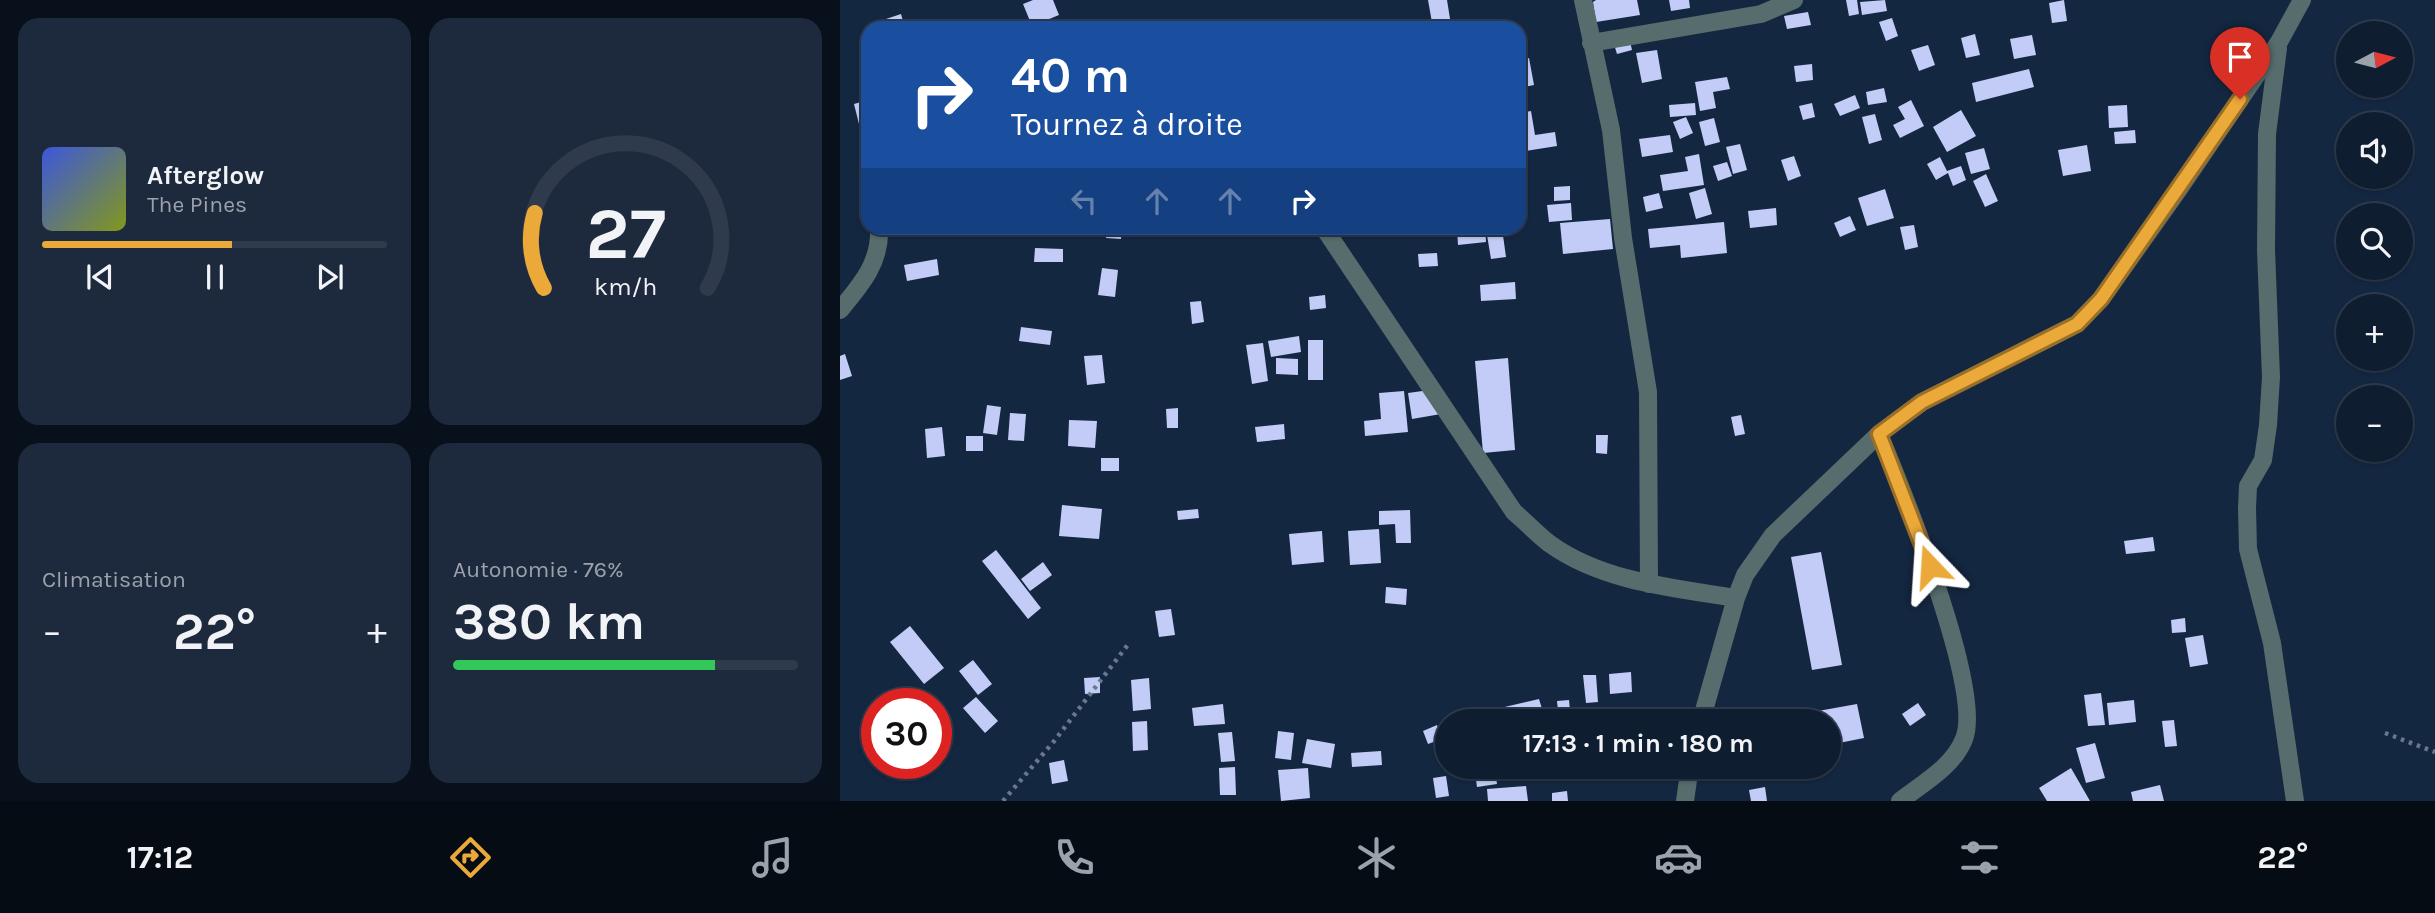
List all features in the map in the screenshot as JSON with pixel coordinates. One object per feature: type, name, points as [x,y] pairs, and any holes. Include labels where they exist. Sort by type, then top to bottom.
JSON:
[{"type":"street","points":[[1583,0],[1611,130],[1623,239],[1648,392],[1649,584]]},
{"type":"street","points":[[1591,43],[1761,14],[1794,0]]},
{"type":"street","points":[[1704,709],[1735,598],[1745,575],[1773,535],[1879,434],[1922,402],[2077,324],[2101,299],[2279,42],[2302,0]]},
{"type":"street","points":[[2279,42],[2267,134],[2266,250],[2271,377],[2268,425],[2263,460],[2248,486],[2247,508],[2248,549],[2273,643],[2295,801]]},
{"type":"street","points":[[840,310],[867,277],[880,245],[879,235]]},
{"type":"street","points":[[1329,235],[1514,512],[1551,545],[1594,566],[1649,584],[1735,598]]},
{"type":"street","points":[[1879,434],[1938,590],[1968,714],[1965,738],[1952,761],[1900,801]]},
{"type":"street","points":[[1685,801],[1688,779]]},
{"type":"path","points":[[1003,801],[1055,740],[1130,642]]},
{"type":"path","points":[[2385,733],[2435,752]]},
{"type":"building","points":[[1033,0],[1053,0],[1059,15],[1044,21],[1030,21],[1023,4]]},
{"type":"building","points":[[1428,0],[1447,0],[1450,21],[1432,21]]},
{"type":"building","points":[[1637,0],[1640,15],[1596,22],[1593,2]]},
{"type":"building","points":[[1669,0],[1689,0],[1690,8],[1671,11]]},
{"type":"building","points":[[1846,0],[1857,0],[1859,14],[1849,16]]},
{"type":"building","points":[[1885,0],[1887,11],[1862,15],[1860,2]]},
{"type":"building","points":[[2064,0],[2067,21],[2052,23],[2049,3]]},
{"type":"building","points":[[1808,12],[1811,25],[1787,29],[1784,16]]},
{"type":"building","points":[[901,14],[903,21],[880,21]]},
{"type":"building","points":[[1892,18],[1898,36],[1886,41],[1879,22]]},
{"type":"building","points":[[1975,34],[1980,55],[1966,58],[1961,38]]},
{"type":"building","points":[[2032,35],[2036,55],[2014,59],[2010,39]]},
{"type":"building","points":[[1629,37],[1632,50],[1617,54],[1613,41]]},
{"type":"building","points":[[1928,45],[1935,65],[1919,71],[1911,50]]},
{"type":"building","points":[[1657,50],[1662,79],[1642,83],[1636,53]]},
{"type":"building","points":[[1529,58],[1534,85],[1526,87],[1526,59]]},
{"type":"building","points":[[1812,64],[1813,80],[1796,82],[1794,66]]},
{"type":"building","points":[[2029,69],[2034,87],[1976,102],[1972,83]]},
{"type":"building","points":[[1727,77],[1730,89],[1713,92],[1716,108],[1700,111],[1695,82]]},
{"type":"building","points":[[1884,88],[1887,102],[1868,105],[1866,92]]},
{"type":"building","points":[[1855,95],[1860,108],[1840,116],[1834,104]]},
{"type":"building","points":[[1911,100],[1924,126],[1900,138],[1893,125],[1905,119],[1898,107]]},
{"type":"building","points":[[861,102],[861,128],[860,128],[854,104]]},
{"type":"building","points":[[1695,103],[1696,115],[1670,117],[1669,105]]},
{"type":"building","points":[[1812,103],[1815,117],[1803,120],[1799,106]]},
{"type":"building","points":[[2127,105],[2128,127],[2109,128],[2108,106]]},
{"type":"building","points":[[1961,110],[1976,136],[1947,152],[1933,127]]},
{"type":"building","points":[[1531,111],[1535,135],[1555,132],[1557,146],[1526,151],[1526,112]]},
{"type":"building","points":[[1875,114],[1882,140],[1869,144],[1862,117]]},
{"type":"building","points":[[1686,117],[1693,133],[1680,139],[1673,122]]},
{"type":"building","points":[[1714,118],[1720,142],[1705,146],[1699,122]]},
{"type":"building","points":[[2135,130],[2136,143],[2115,144],[2114,132]]},
{"type":"building","points":[[1670,135],[1673,152],[1642,157],[1639,139]]},
{"type":"building","points":[[1740,144],[1747,170],[1733,174],[1726,147]]},
{"type":"building","points":[[2087,145],[2091,171],[2063,176],[2058,150]]},
{"type":"building","points":[[1984,148],[1990,169],[1971,174],[1965,153]]},
{"type":"building","points":[[1699,154],[1704,185],[1663,191],[1660,175],[1688,171],[1685,157]]},
{"type":"building","points":[[1794,156],[1801,176],[1788,181],[1781,160]]},
{"type":"building","points":[[1940,157],[1947,171],[1961,166],[1966,180],[1953,186],[1948,173],[1936,180],[1927,164]]},
{"type":"building","points":[[1727,162],[1732,176],[1718,181],[1713,166]]},
{"type":"building","points":[[1986,174],[1998,201],[1985,207],[1973,181]]},
{"type":"building","points":[[1570,186],[1570,200],[1554,201],[1554,187]]},
{"type":"building","points":[[1705,188],[1712,214],[1696,219],[1689,193]]},
{"type":"building","points":[[1885,189],[1894,218],[1867,226],[1858,198]]},
{"type":"building","points":[[1659,193],[1663,208],[1646,212],[1643,197]]},
{"type":"building","points":[[1571,203],[1572,220],[1549,222],[1547,205]]},
{"type":"building","points":[[1776,208],[1777,225],[1750,228],[1748,211]]},
{"type":"building","points":[[1850,216],[1856,230],[1840,237],[1834,223]]},
{"type":"building","points":[[1610,219],[1613,249],[1563,254],[1560,223]]},
{"type":"building","points":[[1724,222],[1727,253],[1681,258],[1680,245],[1650,248],[1648,229]]},
{"type":"building","points":[[1914,225],[1918,247],[1905,250],[1900,227]]},
{"type":"building","points":[[1106,235],[1121,235],[1121,239],[1106,238]]},
{"type":"building","points":[[1457,235],[1486,235],[1486,242],[1458,245]]},
{"type":"building","points":[[1487,235],[1503,235],[1506,257],[1491,259]]},
{"type":"building","points":[[1035,248],[1063,249],[1063,262],[1034,262]]},
{"type":"building","points":[[1437,253],[1438,266],[1419,267],[1418,254]]},
{"type":"building","points":[[937,259],[939,275],[907,281],[904,265]]},
{"type":"building","points":[[1102,268],[1118,270],[1115,297],[1098,295]]},
{"type":"building","points":[[1515,282],[1516,299],[1481,301],[1480,285]]},
{"type":"building","points":[[1325,295],[1326,308],[1310,310],[1309,297]]},
{"type":"building","points":[[1201,301],[1204,322],[1192,324],[1190,302]]},
{"type":"building","points":[[1021,327],[1052,331],[1050,345],[1019,341]]},
{"type":"building","points":[[1299,336],[1301,352],[1271,357],[1268,341]]},
{"type":"building","points":[[1308,340],[1323,340],[1323,380],[1308,380]]},
{"type":"building","points":[[1263,343],[1268,381],[1252,384],[1246,345]]},
{"type":"building","points":[[845,354],[852,376],[840,380],[840,356]]},
{"type":"building","points":[[1102,355],[1105,383],[1087,385],[1084,356]]},
{"type":"building","points":[[1276,358],[1298,359],[1298,375],[1276,374]]},
{"type":"building","points":[[1508,358],[1515,450],[1483,453],[1475,361]]},
{"type":"building","points":[[1437,389],[1441,414],[1412,419],[1408,393]]},
{"type":"building","points":[[1404,391],[1408,432],[1365,436],[1364,421],[1381,419],[1379,393]]},
{"type":"building","points":[[987,405],[1001,407],[997,435],[983,433]]},
{"type":"building","points":[[1178,408],[1178,428],[1167,428],[1166,409]]},
{"type":"building","points":[[1010,413],[1026,414],[1024,441],[1008,440]]},
{"type":"building","points":[[1741,415],[1745,434],[1735,436],[1731,417]]},
{"type":"building","points":[[1069,420],[1097,421],[1095,448],[1068,446]]},
{"type":"building","points":[[1284,424],[1285,439],[1257,442],[1255,427]]},
{"type":"building","points":[[942,427],[945,456],[927,458],[925,429]]},
{"type":"building","points":[[1596,435],[1608,435],[1607,454],[1596,453]]},
{"type":"building","points":[[966,436],[983,436],[983,451],[966,451]]},
{"type":"building","points":[[1101,458],[1119,458],[1119,471],[1101,471]]},
{"type":"building","points":[[1062,505],[1102,509],[1099,539],[1059,536]]},
{"type":"building","points":[[1198,509],[1199,518],[1178,520],[1177,511]]},
{"type":"building","points":[[1410,510],[1411,543],[1396,543],[1395,524],[1379,525],[1379,511]]},
{"type":"building","points":[[1379,529],[1381,563],[1350,565],[1348,531]]},
{"type":"building","points":[[1322,531],[1324,562],[1292,565],[1289,534]]},
{"type":"building","points":[[2153,537],[2155,551],[2126,554],[2124,541]]},
{"type":"building","points":[[996,550],[1041,608],[1028,619],[982,561]]},
{"type":"building","points":[[1821,552],[1842,665],[1812,670],[1791,557]]},
{"type":"building","points":[[1043,562],[1052,575],[1030,591],[1021,579]]},
{"type":"building","points":[[1386,587],[1407,589],[1406,605],[1385,603]]},
{"type":"building","points":[[1171,609],[1175,635],[1159,637],[1155,611]]},
{"type":"building","points":[[2185,618],[2186,632],[2172,633],[2171,620]]},
{"type":"building","points":[[910,626],[944,668],[924,684],[890,642]]},
{"type":"building","points":[[2203,635],[2208,664],[2190,667],[2185,638]]},
{"type":"building","points":[[973,660],[992,684],[978,695],[959,671]]},
{"type":"building","points":[[1631,672],[1632,692],[1610,694],[1609,674]]},
{"type":"building","points":[[1583,675],[1596,675],[1598,702],[1586,703]]},
{"type":"building","points":[[1100,677],[1100,693],[1085,694],[1084,678]]},
{"type":"building","points":[[1149,678],[1151,709],[1133,711],[1131,680]]},
{"type":"building","points":[[2101,693],[2105,725],[2088,726],[2084,695]]},
{"type":"building","points":[[976,697],[998,721],[985,733],[963,708]]},
{"type":"building","points":[[1539,699],[1542,709],[1496,709]]},
{"type":"building","points":[[1569,700],[1570,709],[1558,709],[1557,701]]},
{"type":"building","points":[[2134,700],[2136,722],[2109,725],[2107,703]]},
{"type":"building","points":[[1918,703],[1926,715],[1910,726],[1902,714]]},
{"type":"building","points":[[1223,704],[1225,724],[1194,726],[1192,708]]},
{"type":"building","points":[[1857,704],[1864,738],[1841,743],[1841,709],[1829,709]]},
{"type":"building","points":[[2174,720],[2177,746],[2165,747],[2162,721]]},
{"type":"building","points":[[1147,721],[1148,750],[1133,751],[1132,722]]},
{"type":"building","points":[[1435,726],[1435,742],[1428,744],[1423,731]]},
{"type":"building","points":[[1278,731],[1294,733],[1291,760],[1275,758]]},
{"type":"building","points":[[1232,732],[1235,761],[1221,762],[1218,733]]},
{"type":"building","points":[[1307,739],[1335,744],[1331,768],[1302,763]]},
{"type":"building","points":[[2095,743],[2105,778],[2086,783],[2076,748]]},
{"type":"building","points":[[1381,751],[1382,765],[1352,767],[1351,753]]},
{"type":"building","points":[[1064,760],[1068,781],[1052,784],[1049,763]]},
{"type":"building","points":[[1235,767],[1236,795],[1220,795],[1219,768]]},
{"type":"building","points":[[1308,768],[1310,798],[1281,801],[1278,770]]},
{"type":"building","points":[[2071,768],[2090,801],[2047,801],[2039,788]]},
{"type":"building","points":[[1433,778],[1446,779],[1449,796],[1436,798]]},
{"type":"building","points":[[1476,779],[1496,779],[1497,784],[1477,787]]},
{"type":"building","points":[[2160,785],[2164,801],[2133,801],[2131,792]]},
{"type":"building","points":[[1526,786],[1528,801],[1488,801],[1487,789]]},
{"type":"building","points":[[1765,787],[1767,801],[1751,801],[1749,790]]},
{"type":"building","points":[[1567,791],[1568,801],[1552,801],[1552,793]]},
{"type":"route","points":[[1930,566],[1879,434],[1922,402],[2077,324],[2101,299],[2240,99]]}]
